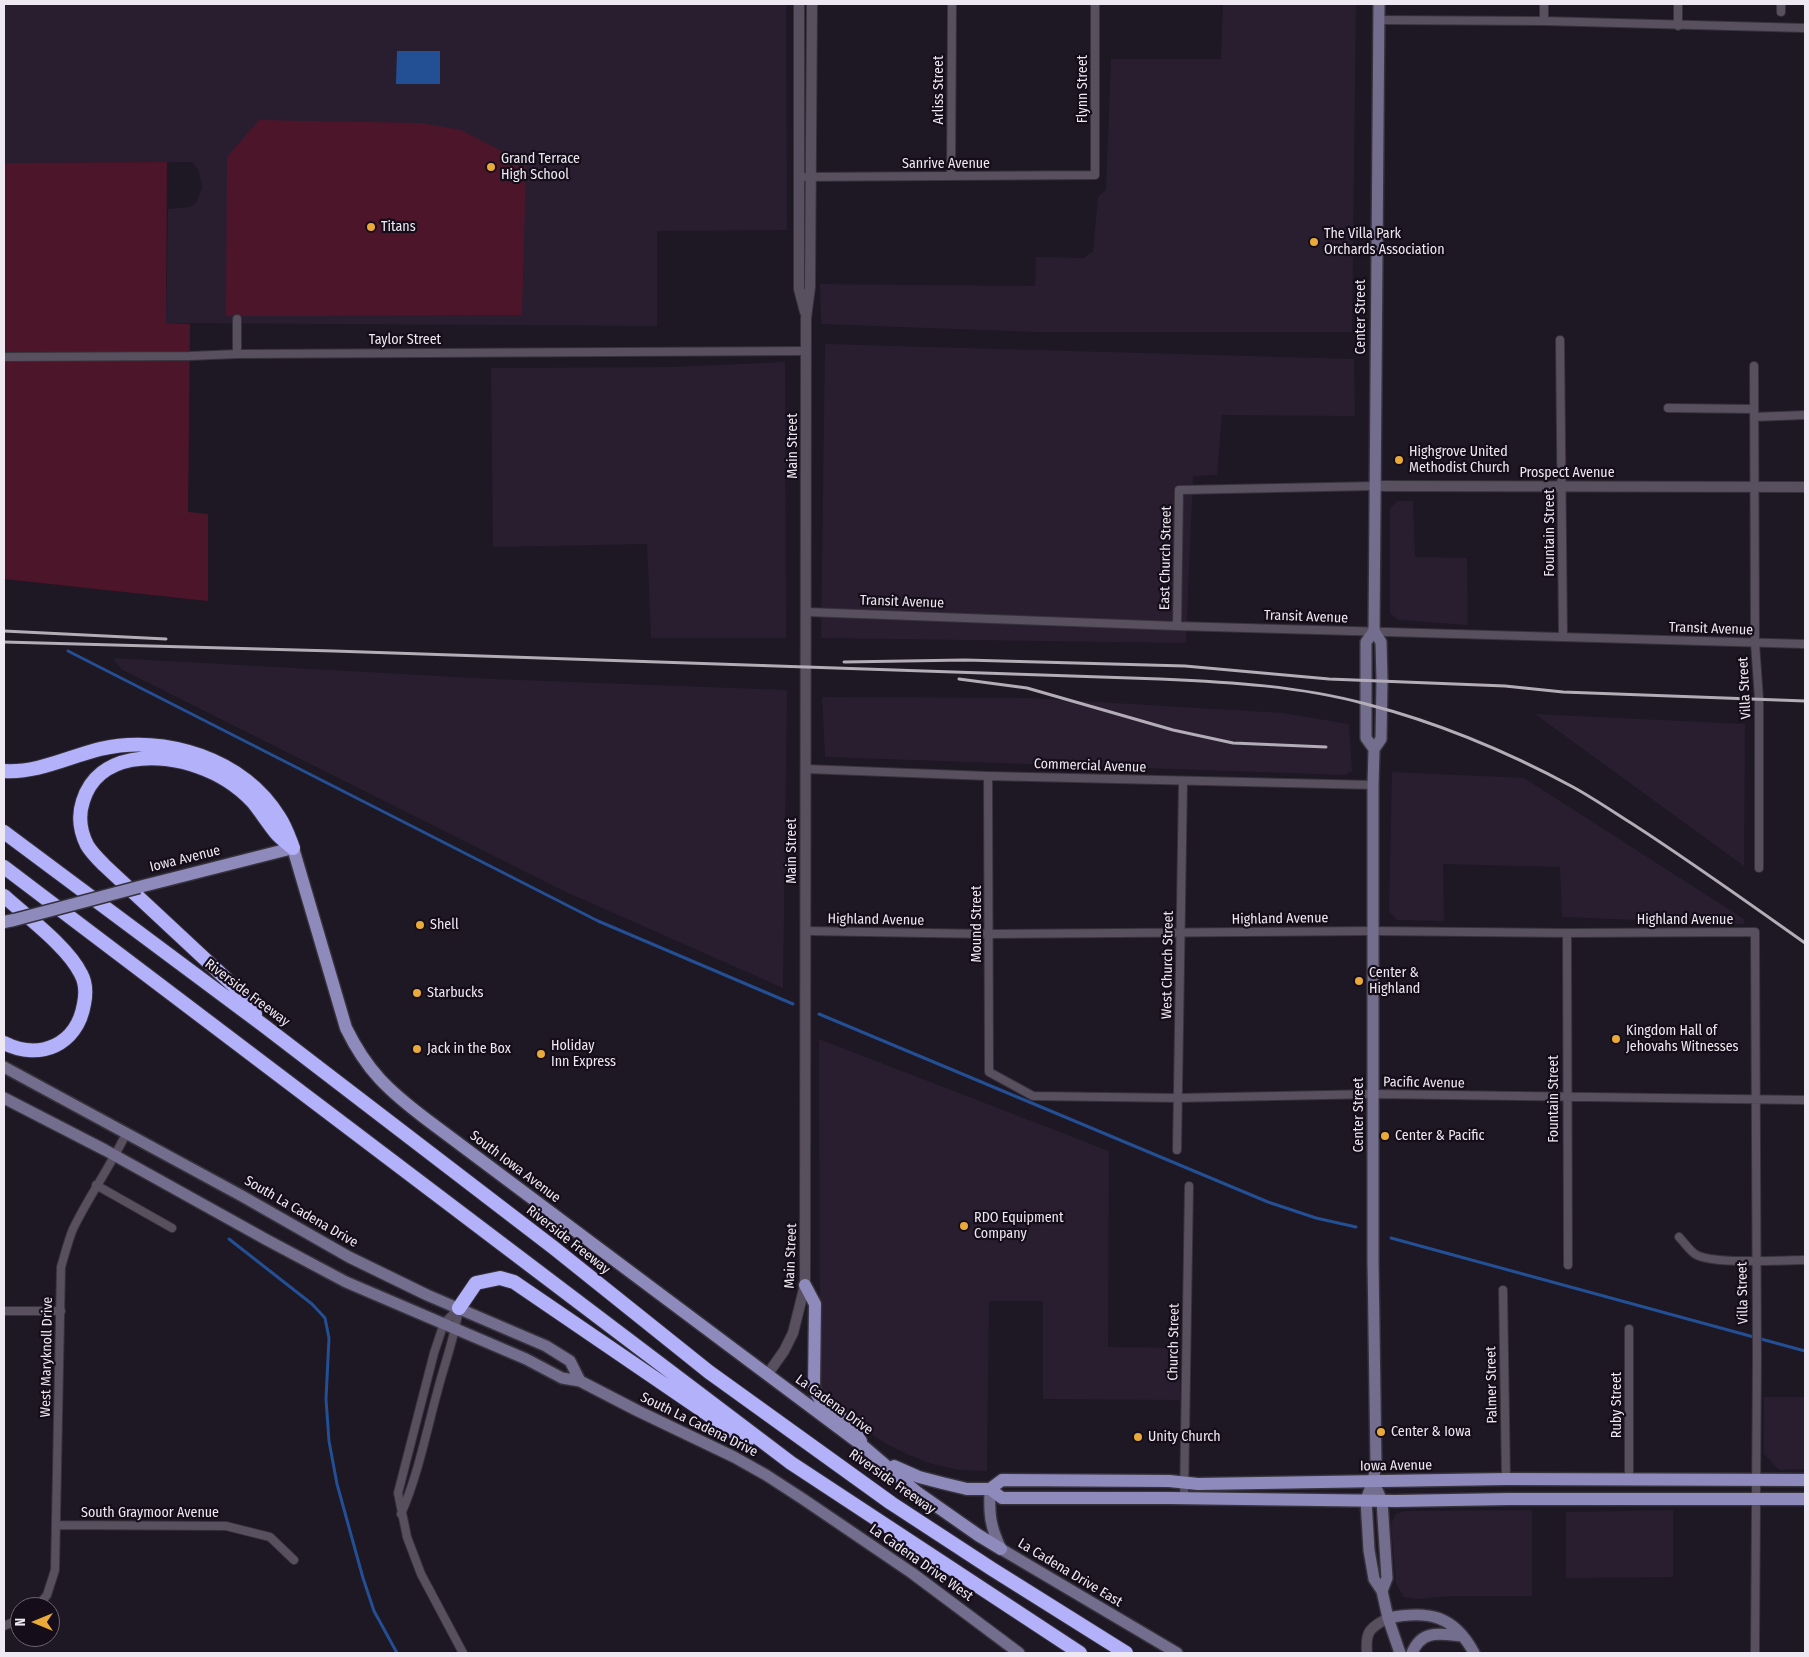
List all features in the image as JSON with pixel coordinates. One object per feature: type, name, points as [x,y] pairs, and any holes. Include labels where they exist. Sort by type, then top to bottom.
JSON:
[{"type":"highway","points":[[4,771],[50,766],[101,749],[126,745],[160,746],[190,752],[217,762],[237,774],[267,800],[285,826],[293,848]]},
{"type":"highway","points":[[263,1025],[236,988],[98,859],[88,846],[81,832],[81,805],[90,784],[97,775],[108,767],[123,761],[139,759],[174,760],[202,768],[232,784],[252,802],[275,832],[293,848]]},
{"type":"highway","name":"Riverside Freeway","points":[[4,832],[263,1025],[554,1248],[709,1372],[891,1503],[1126,1653]]},
{"type":"highway","points":[[4,867],[791,1463],[1080,1653]]},
{"type":"highway","points":[[4,896],[68,954],[82,977],[85,987],[82,1014],[78,1024],[64,1042],[39,1050],[14,1048],[4,1044]]},
{"type":"highway","points":[[459,1308],[476,1284],[500,1278],[514,1282],[764,1452],[791,1463]]},
{"type":"main road","name":"Center Street","points":[[1379,4],[1374,631],[1366,642],[1366,738],[1374,749],[1373,1261],[1376,1465],[1373,1481],[1366,1500],[1369,1550],[1374,1579],[1382,1591],[1388,1618],[1400,1653]]},
{"type":"main road","name":"Iowa Avenue","points":[[9,921],[293,848]]},
{"type":"main road","name":"South Iowa Avenue","points":[[293,848],[346,1028],[356,1050],[370,1070],[402,1100],[767,1375]]},
{"type":"main road","name":"South La Cadena Drive","points":[[4,1067],[242,1196],[349,1257],[426,1295],[546,1346],[570,1361],[580,1381]]},
{"type":"main road","name":"South La Cadena Drive","points":[[4,1098],[115,1156],[346,1282],[526,1359],[562,1378],[580,1381],[734,1457],[803,1499]]},
{"type":"main road","points":[[805,1285],[814,1304],[814,1387],[816,1395],[822,1403],[852,1426],[863,1446]]},
{"type":"main road","name":"La Cadena Drive","points":[[767,1375],[882,1461]]},
{"type":"main road","name":"Iowa Avenue","points":[[882,1461],[919,1477],[967,1489],[990,1489],[1002,1480],[1186,1483],[1805,1480]]},
{"type":"main road","points":[[882,1461],[918,1492],[1001,1549]]},
{"type":"main road","name":"Center Street","points":[[1373,1481],[1382,1501],[1387,1578],[1382,1591]]},
{"type":"main road","name":"Iowa Avenue","points":[[990,1489],[1002,1498],[1382,1501],[1805,1499]]},
{"type":"main road","name":"La Cadena Drive East","points":[[990,1489],[989,1508],[992,1529],[1001,1549],[1177,1653]]},
{"type":"main road","name":"La Cadena Drive West","points":[[803,1499],[912,1573],[1019,1653]]},
{"type":"main road","points":[[1388,1618],[1410,1614],[1428,1614],[1444,1619],[1462,1636],[1474,1653]]},
{"type":"main road","points":[[1412,1653],[1416,1644],[1430,1634],[1462,1636]]},
{"type":"street","name":"Main Street","points":[[799,4],[798,289],[806,318]]},
{"type":"street","name":"Main Street","points":[[767,1375],[784,1351],[793,1333],[805,1285],[806,318],[810,287],[812,4]]},
{"type":"street","name":"Arliss Street","points":[[951,176],[952,4]]},
{"type":"street","name":"Flynn Street","points":[[1095,4],[1095,175]]},
{"type":"street","points":[[1544,4],[1544,21]]},
{"type":"street","points":[[1678,4],[1678,26]]},
{"type":"street","points":[[1378,20],[1544,21],[1805,28]]},
{"type":"street","name":"Sanrive Avenue","points":[[798,177],[1095,175]]},
{"type":"street","points":[[237,319],[237,354]]},
{"type":"street","name":"Fountain Street","points":[[1560,340],[1563,637]]},
{"type":"street","name":"Taylor Street","points":[[4,357],[806,351]]},
{"type":"street","name":"Villa Street","points":[[1754,366],[1755,643],[1759,699],[1759,868]]},
{"type":"street","points":[[1668,408],[1805,415]]},
{"type":"street","name":"Prospect Avenue","points":[[1179,490],[1374,486],[1805,487]]},
{"type":"street","name":"East Church Street","points":[[1177,626],[1179,490]]},
{"type":"street","name":"Transit Avenue","points":[[806,612],[1177,626],[1805,644]]},
{"type":"street","name":"Commercial Avenue","points":[[806,769],[988,776],[1373,784]]},
{"type":"street","name":"Mound Street","points":[[988,776],[990,1072]]},
{"type":"street","name":"West Church Street","points":[[1177,1150],[1183,781]]},
{"type":"street","name":"Highland Avenue","points":[[806,931],[990,934],[1373,930],[1567,933],[1754,932]]},
{"type":"street","name":"Villa Street","points":[[1754,932],[1755,1260],[1757,1324],[1756,1653]]},
{"type":"street","name":"Fountain Street","points":[[1567,933],[1568,1265]]},
{"type":"street","name":"Pacific Avenue","points":[[990,1072],[1033,1096],[1178,1098],[1374,1094],[1756,1101],[1805,1100]]},
{"type":"street","name":"West Maryknoll Drive","points":[[45,1597],[55,1570],[61,1266],[72,1231],[126,1134]]},
{"type":"street","points":[[96,1185],[172,1228]]},
{"type":"street","name":"Church Street","points":[[1184,1499],[1186,1483],[1189,1186]]},
{"type":"street","points":[[1679,1237],[1696,1254],[1708,1259],[1805,1260]]},
{"type":"street","name":"Palmer Street","points":[[1503,1290],[1506,1480]]},
{"type":"street","points":[[459,1308],[444,1324],[434,1353],[398,1493],[407,1538],[421,1574],[463,1653]]},
{"type":"street","points":[[402,1514],[411,1492],[445,1361],[456,1329],[459,1308]]},
{"type":"street","points":[[4,1311],[61,1312]]},
{"type":"street","name":"Ruby Street","points":[[1629,1329],[1629,1480]]},
{"type":"street","name":"South Graymoor Avenue","points":[[56,1525],[226,1526],[270,1537],[294,1560]]},
{"type":"street","points":[[1367,1653],[1366,1638],[1369,1631],[1388,1618]]},
{"type":"shaded area","name":"Grand Terrace High School","points":[[4,4],[786,4],[787,230],[657,231],[657,326],[166,323],[168,209],[189,207],[196,203],[202,188],[199,171],[192,162],[4,163]]},
{"type":"shaded area","points":[[1223,4],[1356,4],[1352,332],[1036,332],[821,324],[820,284],[1035,286],[1036,257],[1084,258],[1093,251],[1098,197],[1106,190],[1111,59],[1221,59]]},
{"type":"shaded area","points":[[259,120],[420,123],[461,130],[526,164],[522,315],[226,316],[227,157]]},
{"type":"shaded area","points":[[167,162],[166,323],[190,324],[188,512],[208,514],[208,601],[4,579],[4,163]]},
{"type":"shaded area","points":[[825,344],[1354,359],[1355,416],[1222,415],[1217,475],[1193,476],[1186,643],[821,638]]},
{"type":"shaded area","points":[[785,362],[786,638],[651,638],[647,544],[493,547],[491,368],[673,367]]},
{"type":"shaded area","points":[[1397,501],[1413,501],[1415,557],[1467,558],[1468,625],[1398,620],[1390,613],[1390,509]]},
{"type":"shaded area","points":[[113,658],[493,679],[787,690],[783,988],[564,891],[121,669]]},
{"type":"shaded area","points":[[822,697],[1030,698],[1283,713],[1349,724],[1352,771],[1345,775],[825,757]]},
{"type":"shaded area","points":[[1535,714],[1745,724],[1744,866]]},
{"type":"shaded area","points":[[1392,772],[1524,778],[1744,919],[1744,924],[1562,917],[1560,867],[1443,864],[1444,921],[1397,920],[1389,911]]},
{"type":"shaded area","name":"RDO Equipment Company","points":[[819,1039],[1109,1151],[1108,1347],[1180,1348],[1180,1400],[1043,1399],[1043,1301],[989,1301],[987,1471],[960,1470],[932,1464],[909,1455],[883,1442],[822,1399],[820,1394]]},
{"type":"shaded area","points":[[1764,1397],[1805,1397],[1805,1469],[1779,1470],[1764,1454]]},
{"type":"shaded area","points":[[1532,1510],[1532,1596],[1452,1596],[1417,1599],[1404,1597],[1396,1584],[1391,1524],[1396,1514],[1405,1511]]},
{"type":"shaded area","points":[[1673,1510],[1673,1577],[1566,1578],[1566,1512]]},
{"type":"water","points":[[397,51],[440,51],[440,84],[396,84]]},
{"type":"waterway","points":[[68,651],[598,921],[793,1004]]},
{"type":"waterway","points":[[819,1014],[1268,1202],[1316,1218],[1356,1227]]},
{"type":"waterway","points":[[1391,1238],[1805,1351]]},
{"type":"waterway","points":[[229,1239],[312,1304],[325,1318],[329,1338],[326,1399],[329,1441],[337,1484],[374,1611],[397,1653]]},
{"type":"railway","points":[[4,631],[166,639]]},
{"type":"railway","points":[[4,642],[334,651],[1160,679],[1238,683],[1316,693],[1392,711],[1446,729],[1549,774],[1653,837],[1805,943]]},
{"type":"railway","points":[[844,662],[965,660],[1185,666],[1329,679],[1505,686],[1563,692],[1805,701]]},
{"type":"railway","points":[[959,679],[1027,688],[1173,730],[1233,743],[1326,747]]},
{"type":"place","name":"Grand Terrace High School","points":[[491,167]]},
{"type":"place","name":"Titans","points":[[371,227]]},
{"type":"place","name":"The Villa Park Orchards Association","points":[[1314,242]]},
{"type":"place","name":"Highgrove United Methodist Church","points":[[1399,460]]},
{"type":"place","name":"Shell","points":[[420,925]]},
{"type":"place","name":"Center & Highland","points":[[1359,981]]},
{"type":"place","name":"Starbucks","points":[[417,993]]},
{"type":"place","name":"Kingdom Hall of Jehovahs Witnesses","points":[[1616,1039]]},
{"type":"place","name":"Jack in the Box","points":[[417,1049]]},
{"type":"place","name":"Holiday Inn Express","points":[[541,1054]]},
{"type":"place","name":"Center & Pacific","points":[[1385,1136]]},
{"type":"place","name":"RDO Equipment Company","points":[[964,1226]]},
{"type":"place","name":"Center & Iowa","points":[[1381,1432]]},
{"type":"place","name":"Unity Church","points":[[1138,1437]]}]
